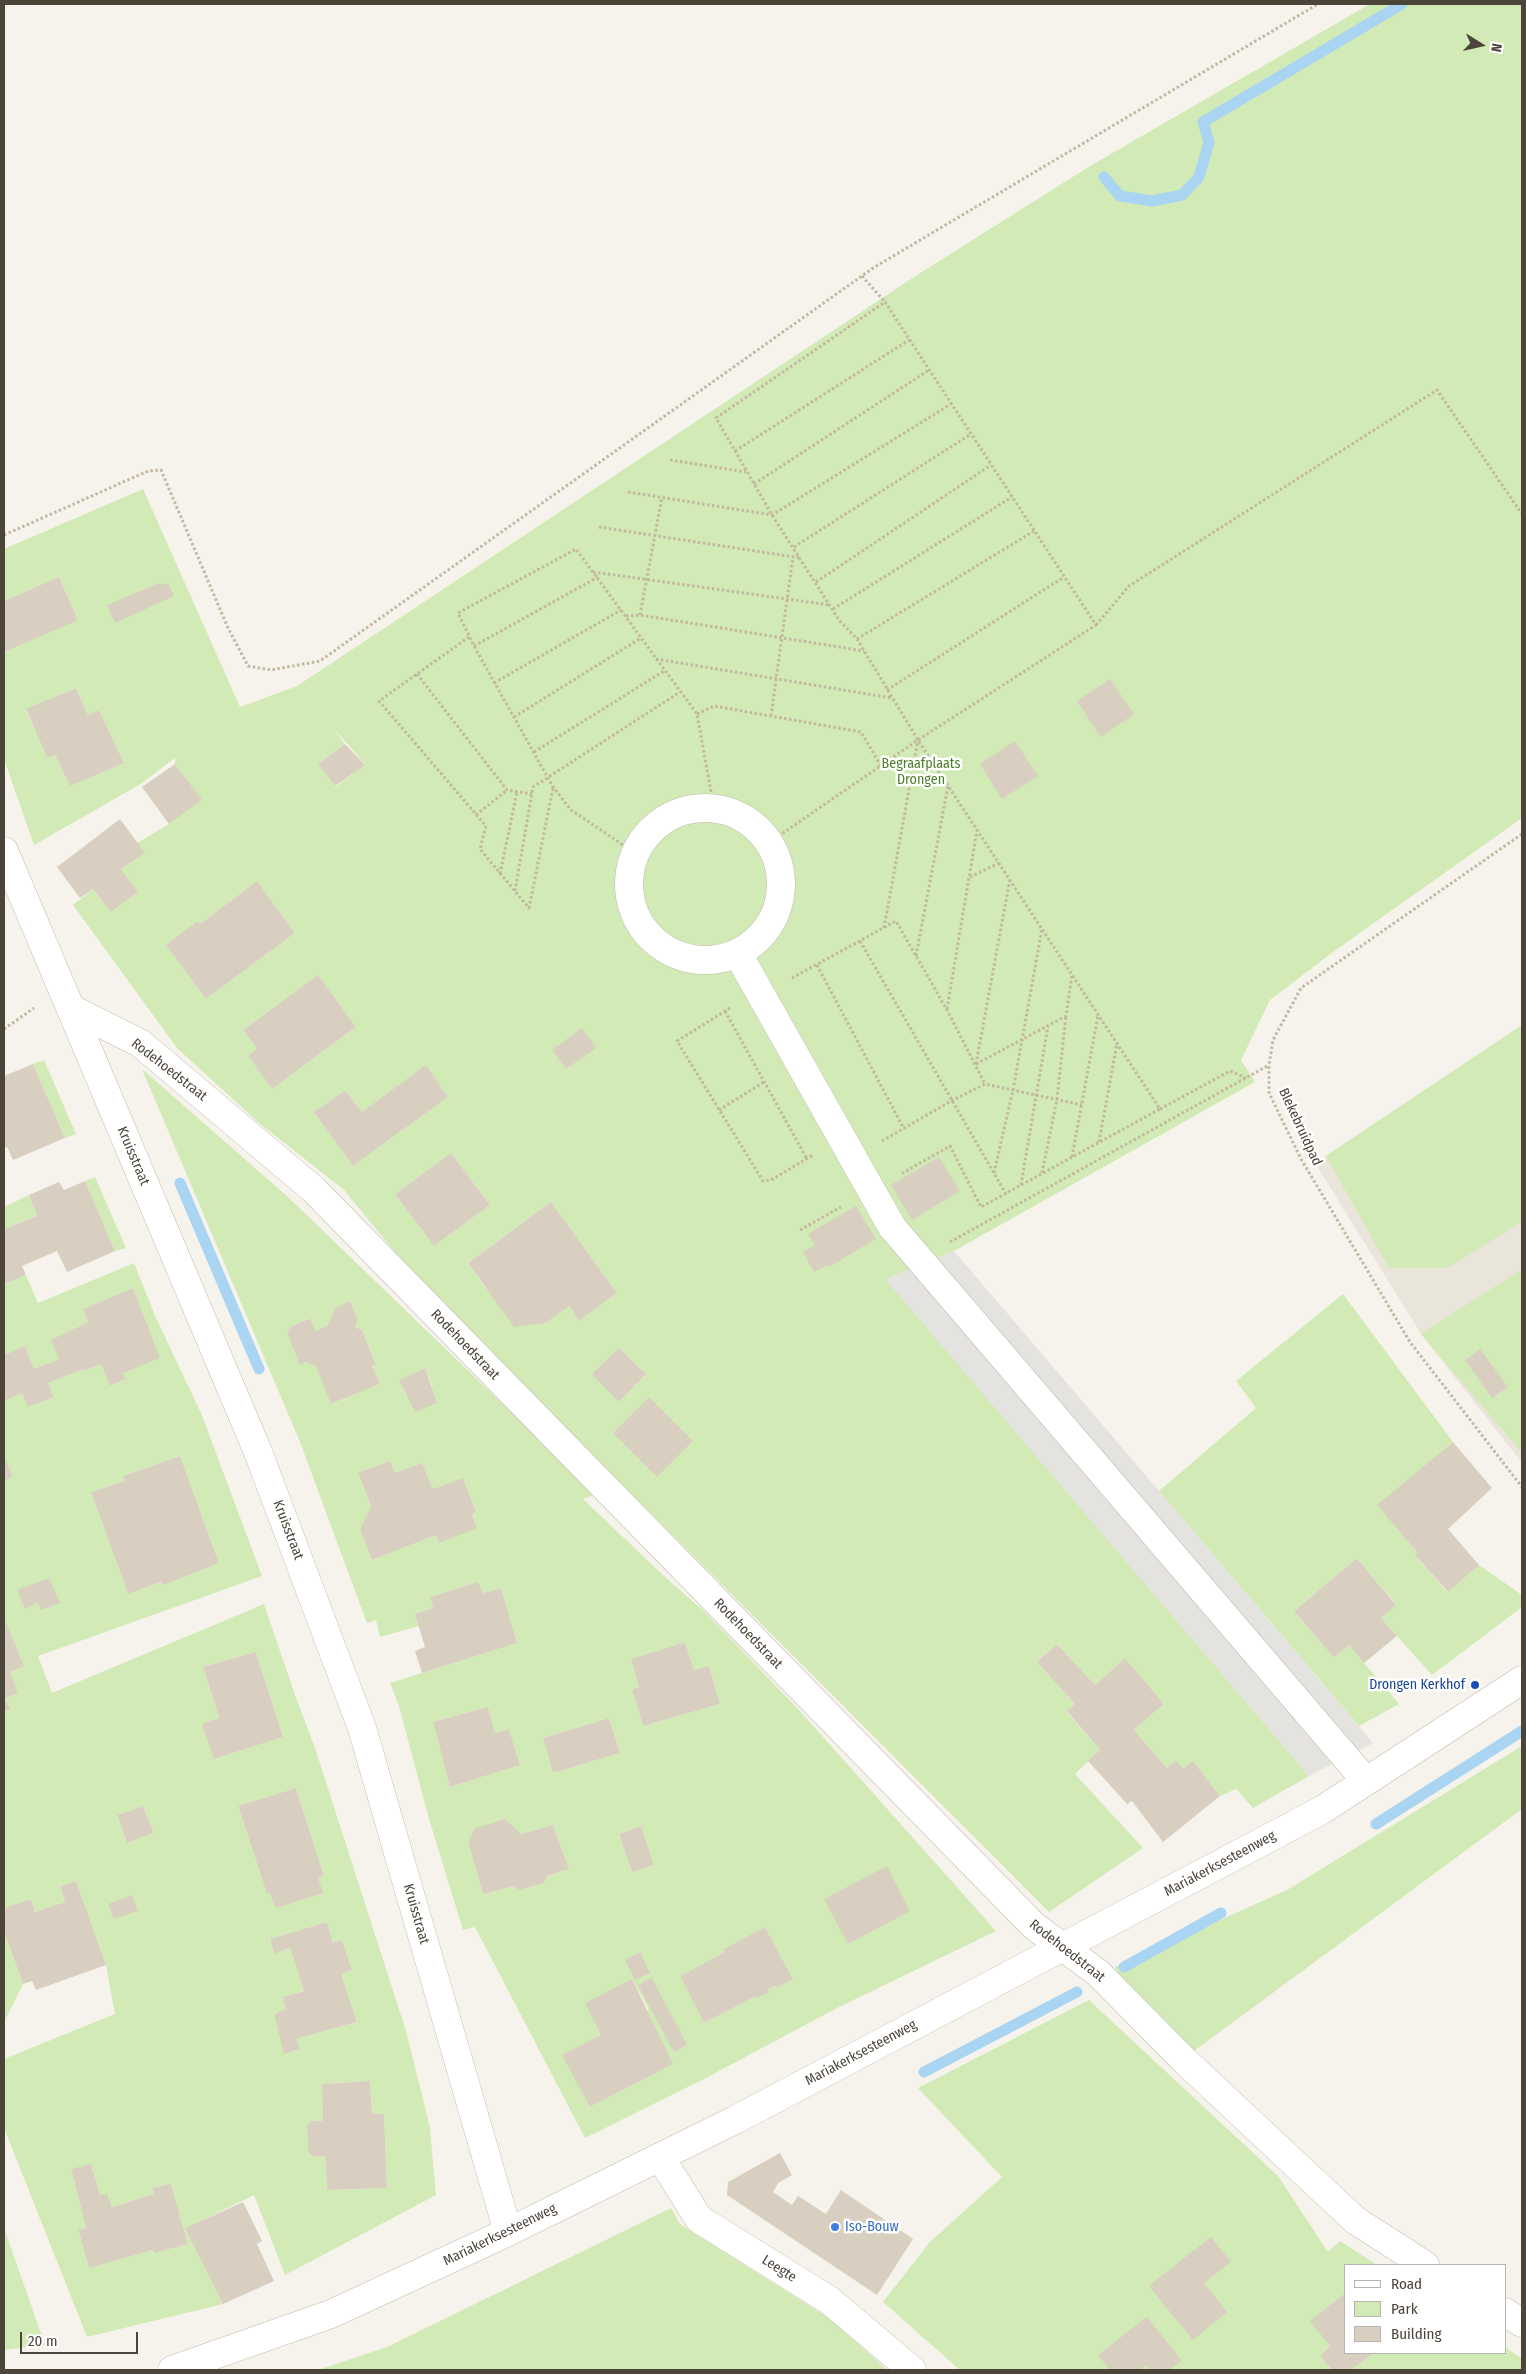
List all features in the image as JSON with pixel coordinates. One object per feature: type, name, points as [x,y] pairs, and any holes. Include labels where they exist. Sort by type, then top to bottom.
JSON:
[{"type":"street","points":[[714,808],[736,814],[755,825],[770,842],[780,866],[781,892],[775,918],[759,939],[738,954],[713,962],[686,959],[662,948],[642,930],[631,906],[628,879],[635,853],[648,833],[667,817],[690,809],[714,808]]},
{"type":"street","name":"Kruisstraat","points":[[4,851],[258,1452],[362,1728],[508,2232]]},
{"type":"street","points":[[738,954],[892,1227],[1366,1781]]},
{"type":"street","name":"Rodehoedstraat","points":[[70,1008],[140,1043],[314,1190],[1034,1926],[1098,1973],[1185,2061],[1355,2220],[1423,2264]]},
{"type":"street","name":"Mariakerksesteenweg","points":[[172,2370],[331,2314],[508,2232],[735,2120],[1322,1810],[1522,1680]]},
{"type":"street","name":"Leegte","points":[[660,2157],[699,2219],[829,2300],[912,2370]]},
{"type":"street","points":[[1506,2313],[1522,2323]]},
{"type":"path","points":[[4,535],[148,471],[161,470],[228,628],[248,666],[271,670],[320,661],[614,450],[862,276],[1318,4]]},
{"type":"path","points":[[862,276],[885,302],[1096,625]]},
{"type":"path","points":[[885,302],[716,418],[746,472],[831,607],[857,639],[918,740],[1160,1109]]},
{"type":"path","points":[[735,451],[909,340]]},
{"type":"path","points":[[754,484],[929,370]]},
{"type":"path","points":[[770,842],[918,740],[1096,625],[1129,586],[1437,390],[1522,514]]},
{"type":"path","points":[[628,492],[772,514],[951,404]]},
{"type":"path","points":[[794,547],[971,434]]},
{"type":"path","points":[[670,460],[746,472]]},
{"type":"path","points":[[816,582],[991,465]]},
{"type":"path","points":[[640,615],[662,497]]},
{"type":"path","points":[[593,572],[787,599],[831,607],[1012,497]]},
{"type":"path","points":[[599,527],[801,558]]},
{"type":"path","points":[[857,639],[1034,531]]},
{"type":"path","points":[[635,853],[571,810],[554,787],[494,683],[458,613],[576,549],[697,714],[714,808]]},
{"type":"path","points":[[771,716],[794,557]]},
{"type":"path","points":[[474,646],[598,577]]},
{"type":"path","points":[[887,690],[1064,577]]},
{"type":"path","points":[[494,683],[620,610]]},
{"type":"path","points":[[625,616],[640,615],[864,651]]},
{"type":"path","points":[[469,637],[378,702],[486,826],[480,849],[529,908],[554,787]]},
{"type":"path","points":[[514,717],[641,638]]},
{"type":"path","points":[[656,658],[892,698]]},
{"type":"path","points":[[534,752],[664,671]]},
{"type":"path","points":[[416,674],[507,790],[532,794]]},
{"type":"path","points":[[515,891],[533,787],[680,692]]},
{"type":"path","points":[[697,714],[714,706],[861,732],[880,766]]},
{"type":"path","points":[[884,928],[918,740]]},
{"type":"path","points":[[916,957],[948,786]]},
{"type":"path","points":[[476,815],[507,790]]},
{"type":"path","points":[[500,874],[517,792]]},
{"type":"path","points":[[947,1010],[977,830]]},
{"type":"path","name":"Blekebruidpad","points":[[1522,834],[1301,988],[1273,1040],[1269,1066],[1269,1093],[1301,1159],[1405,1334],[1522,1487]]},
{"type":"path","points":[[970,878],[999,863]]},
{"type":"path","points":[[976,1065],[1010,879]]},
{"type":"path","points":[[896,921],[947,1010],[985,1084]]},
{"type":"path","points":[[994,1173],[1013,1090],[1042,929]]},
{"type":"path","points":[[860,941],[950,1101],[1006,1194]]},
{"type":"path","points":[[817,964],[904,1129]]},
{"type":"path","points":[[1042,1173],[1057,1100],[1072,975]]},
{"type":"path","points":[[725,1010],[807,1159]]},
{"type":"path","points":[[1072,1157],[1098,1014]]},
{"type":"path","points":[[976,1065],[1066,1016]]},
{"type":"path","points":[[1021,1185],[1048,1026]]},
{"type":"path","points":[[1099,1143],[1117,1043]]},
{"type":"path","points":[[919,1259],[1269,1066]]},
{"type":"path","points":[[800,1230],[950,1146],[981,1207],[1230,1071],[1246,1078]]},
{"type":"path","points":[[719,1110],[764,1082]]},
{"type":"path","points":[[852,1158],[950,1101],[985,1084],[1082,1105]]},
{"type":"shaded area","points":[[1522,1025],[1522,1463],[1421,1334],[1315,1163]]},
{"type":"shaded area","points":[[954,1251],[1373,1743],[1309,1776],[885,1279]]},
{"type":"green space","name":"Begraafplaats Drongen","points":[[1370,4],[1522,4],[1522,818],[1333,952],[1270,1000],[1241,1060],[1255,1082],[954,1251],[886,1279],[1309,1776],[1253,1808],[1236,1789],[1220,1796],[1193,1761],[1183,1769],[1176,1760],[1167,1768],[1134,1730],[1164,1704],[1125,1658],[1095,1685],[1057,1644],[1037,1662],[1075,1704],[1067,1712],[1100,1750],[1075,1774],[1143,1848],[1049,1912],[419,1281],[344,1190],[259,1123],[177,1048],[73,905],[93,889],[111,912],[138,892],[121,869],[144,853],[137,843],[169,824],[201,800],[175,764],[175,758],[139,785],[34,845],[4,759],[4,652],[78,619],[59,577],[4,601],[4,549],[143,489],[240,707],[297,686],[917,275],[1090,166]],"holes":[[[76,688],[88,715],[99,710],[124,763],[70,786],[55,755],[47,758],[26,710]],[[333,728],[365,764],[336,787],[318,764],[345,744]],[[257,881],[295,933],[206,999],[166,945],[197,921],[200,924]],[[318,975],[356,1027],[272,1089],[248,1056],[257,1049],[243,1030]],[[426,1066],[448,1097],[353,1166],[314,1112],[345,1090],[362,1112]],[[451,1153],[490,1205],[434,1246],[395,1194]],[[551,1202],[617,1293],[579,1321],[560,1294],[516,1268],[486,1289],[468,1263]],[[619,1348],[646,1374],[619,1402]]]},
{"type":"green space","points":[[1522,1025],[1522,1221],[1448,1268],[1389,1268],[1326,1156]]},
{"type":"green space","points":[[44,1060],[76,1134],[65,1138],[33,1064]]},
{"type":"green space","points":[[142,1069],[288,1197],[596,1494],[583,1499],[666,1578],[703,1610],[799,1710],[996,1931],[835,2009],[706,2078],[585,2138],[475,1927],[463,1930],[429,1819],[399,1706],[390,1683],[517,1643],[501,1588],[483,1593],[478,1582],[430,1597],[433,1608],[415,1614],[419,1626],[380,1637],[376,1620],[367,1623],[300,1442]],"holes":[[[350,1301],[358,1320],[355,1327],[362,1330],[376,1363],[372,1366],[380,1384],[332,1404],[316,1366],[306,1362],[300,1364],[287,1333],[290,1327],[309,1318],[315,1331],[327,1326],[335,1308]],[[425,1368],[432,1386],[406,1396],[400,1380]],[[389,1461],[395,1473],[422,1463],[433,1489],[463,1479],[476,1512],[472,1514],[477,1527],[439,1543],[436,1535],[372,1560],[360,1529],[371,1506],[358,1474]],[[685,1642],[694,1670],[709,1666],[720,1704],[643,1726],[632,1690],[639,1687],[631,1659]],[[488,1707],[495,1733],[509,1729],[520,1765],[450,1787],[433,1722]],[[609,1718],[620,1753],[553,1773],[543,1738]],[[553,1825],[569,1869],[547,1876],[544,1883],[519,1890],[514,1886],[483,1894],[468,1842],[474,1829],[521,1834]],[[641,1826],[654,1865],[632,1872],[619,1834]],[[765,1927],[793,1979],[777,1988],[775,1986],[767,1990],[769,1992],[756,1996],[704,2023],[680,1976],[725,1952],[723,1949]],[[632,1979],[649,2010],[646,2011],[673,2064],[590,2107],[563,2055],[601,2035],[586,2003]]]},
{"type":"green space","points":[[95,1177],[126,1248],[115,1251],[85,1181]]},
{"type":"green space","points":[[29,1195],[37,1216],[4,1229],[4,1207]]},
{"type":"green space","points":[[134,1263],[156,1318],[201,1413],[262,1576],[38,1656],[52,1693],[264,1604],[315,1748],[406,2031],[430,2128],[436,2195],[285,2275],[254,2195],[186,2228],[223,2304],[87,2337],[4,2128],[4,2059],[115,2014],[106,1965],[76,1881],[60,1887],[65,1902],[35,1912],[31,1899],[4,1908],[4,1712],[11,1709],[5,1698],[18,1693],[10,1672],[24,1666],[4,1617],[4,1481],[13,1476],[4,1456],[4,1401],[22,1393],[28,1407],[54,1397],[48,1383],[101,1364],[111,1386],[126,1379],[123,1373],[146,1324],[133,1288],[83,1309],[88,1322],[77,1327],[59,1359],[34,1369],[25,1346],[4,1355],[4,1284],[26,1275],[38,1303]],"holes":[[[180,1456],[219,1563],[163,1584],[161,1582],[128,1594],[91,1492],[125,1481],[123,1476]],[[256,1652],[283,1737],[214,1759],[219,1718],[203,1667]],[[296,1788],[324,1876],[267,1894],[238,1806]],[[143,1806],[154,1833],[127,1843],[117,1815]],[[327,1922],[333,1943],[342,1940],[352,1970],[341,1974],[357,2022],[296,2039],[300,2049],[285,2054],[274,2014],[286,2009],[283,1997],[304,1991],[290,1948],[274,1954],[270,1939]],[[370,2081],[372,2114],[384,2114],[387,2188],[327,2190],[325,2156],[313,2157],[308,2152],[307,2126],[311,2121],[323,2121],[322,2084]],[[91,2164],[100,2195],[107,2194],[112,2207],[154,2194],[152,2188],[171,2184],[188,2244],[155,2253],[153,2250],[89,2268],[78,2231],[86,2228],[71,2170]]]},
{"type":"green space","points":[[1522,1269],[1522,1453],[1421,1334]],"holes":[[[1480,1349],[1508,1387],[1492,1398],[1465,1360]]]},
{"type":"green space","points":[[1343,1294],[1453,1442],[1378,1505],[1417,1552],[1415,1555],[1447,1592],[1479,1565],[1522,1595],[1522,1607],[1432,1675],[1381,1618],[1396,1604],[1357,1558],[1294,1611],[1334,1658],[1349,1645],[1399,1704],[1359,1726],[1159,1491],[1256,1408],[1236,1381]]},
{"type":"green space","points":[[1522,1746],[1522,1809],[1190,2054],[1124,1986],[1115,1967],[1287,1890]]},
{"type":"green space","points":[[4,1931],[23,1984],[4,2022]]},
{"type":"green space","points":[[1089,2000],[1278,2176],[1328,2252],[1340,2241],[1375,2264],[1344,2264],[1344,2294],[1311,2321],[1330,2346],[1320,2356],[1332,2370],[960,2370],[883,2302],[930,2242],[1002,2177],[918,2088]]},
{"type":"green space","points":[[671,2208],[680,2224],[832,2320],[887,2370],[318,2370],[387,2347]]},
{"type":"green space","points":[[4,2228],[45,2345],[4,2350]]},
{"type":"green space","points":[[1506,2348],[1522,2359],[1522,2370],[1351,2370],[1373,2354],[1506,2354]]},
{"type":"building","points":[[59,577],[78,620],[4,652],[4,601]]},
{"type":"building","points":[[159,583],[160,585],[168,583],[174,596],[115,623],[107,605]]},
{"type":"building","points":[[1110,679],[1134,714],[1101,737],[1077,701]]},
{"type":"building","points":[[76,688],[88,715],[99,710],[124,763],[70,786],[55,755],[47,758],[26,709]]},
{"type":"building","points":[[1015,741],[1038,776],[1002,799],[980,764]]},
{"type":"building","points":[[345,744],[365,765],[335,786],[318,764]]},
{"type":"building","points":[[175,764],[202,800],[169,824],[142,787]]},
{"type":"building","points":[[120,819],[145,853],[121,869],[138,892],[111,912],[93,889],[80,898],[57,867]]},
{"type":"building","points":[[257,881],[295,933],[206,999],[166,945],[197,921],[200,924]]},
{"type":"building","points":[[318,975],[356,1027],[272,1089],[248,1056],[257,1049],[243,1030]]},
{"type":"building","points":[[582,1028],[596,1048],[566,1069],[552,1050]]},
{"type":"building","points":[[33,1064],[65,1138],[13,1160],[7,1147],[4,1148],[4,1076]]},
{"type":"building","points":[[426,1065],[448,1097],[353,1166],[314,1112],[345,1090],[362,1112]]},
{"type":"building","points":[[451,1153],[490,1205],[434,1246],[395,1194]]},
{"type":"building","points":[[939,1157],[960,1191],[912,1220],[891,1185]]},
{"type":"building","points":[[85,1181],[115,1251],[67,1272],[57,1251],[22,1266],[26,1275],[4,1284],[4,1229],[37,1216],[29,1195],[59,1182],[64,1190]]},
{"type":"building","points":[[551,1202],[617,1293],[579,1321],[569,1306],[545,1323],[514,1327],[468,1263]]},
{"type":"building","points":[[856,1206],[876,1239],[829,1267],[827,1265],[814,1272],[803,1252],[815,1245],[808,1234]]},
{"type":"building","points":[[133,1288],[160,1358],[123,1373],[126,1379],[110,1386],[101,1364],[48,1383],[54,1397],[28,1407],[22,1393],[4,1401],[4,1355],[25,1346],[34,1369],[59,1359],[51,1340],[88,1322],[83,1309]]},
{"type":"building","points":[[350,1301],[358,1320],[355,1327],[362,1330],[376,1364],[372,1366],[380,1384],[331,1404],[316,1366],[306,1362],[300,1365],[287,1333],[290,1327],[310,1318],[315,1331],[327,1326],[335,1308]]},
{"type":"building","points":[[619,1348],[646,1374],[619,1402],[592,1374]]},
{"type":"building","points":[[1480,1349],[1508,1387],[1492,1398],[1465,1360]]},
{"type":"building","points":[[425,1368],[437,1403],[415,1412],[399,1380]]},
{"type":"building","points":[[649,1397],[693,1441],[657,1477],[613,1433]]},
{"type":"building","points":[[1453,1442],[1492,1488],[1448,1529],[1479,1565],[1448,1592],[1415,1555],[1417,1552],[1377,1505]]},
{"type":"building","points":[[4,1456],[13,1476],[4,1481]]},
{"type":"building","points":[[180,1456],[219,1563],[163,1585],[161,1582],[128,1594],[91,1492],[125,1481],[123,1476]]},
{"type":"building","points":[[390,1461],[395,1473],[422,1463],[433,1489],[463,1478],[476,1512],[472,1514],[477,1528],[439,1543],[436,1535],[372,1560],[360,1529],[371,1506],[358,1473]]},
{"type":"building","points":[[1357,1558],[1396,1605],[1381,1618],[1397,1636],[1364,1663],[1349,1645],[1334,1658],[1294,1611]]},
{"type":"building","points":[[49,1578],[60,1603],[41,1610],[38,1603],[25,1609],[17,1590]]},
{"type":"building","points":[[478,1582],[483,1593],[501,1588],[517,1643],[422,1673],[415,1651],[425,1647],[415,1614],[433,1608],[430,1597]]},
{"type":"building","points":[[4,1617],[24,1666],[10,1672],[18,1693],[5,1698],[11,1709],[4,1712]]},
{"type":"building","points":[[685,1642],[694,1670],[709,1666],[720,1704],[643,1726],[632,1690],[639,1687],[631,1659]]},
{"type":"building","points":[[1057,1644],[1095,1685],[1125,1658],[1164,1704],[1134,1730],[1167,1768],[1176,1760],[1183,1769],[1193,1761],[1220,1796],[1163,1842],[1132,1801],[1127,1804],[1088,1761],[1100,1750],[1067,1711],[1075,1704],[1037,1662]]},
{"type":"building","points":[[256,1652],[283,1737],[214,1759],[202,1724],[219,1718],[203,1667]]},
{"type":"building","points":[[488,1707],[495,1733],[509,1729],[520,1765],[450,1787],[433,1722]]},
{"type":"building","points":[[609,1718],[620,1753],[553,1773],[543,1738]]},
{"type":"building","points":[[296,1788],[324,1876],[318,1878],[323,1893],[276,1908],[270,1893],[267,1894],[238,1806]]},
{"type":"building","points":[[143,1806],[154,1833],[127,1843],[117,1815]]},
{"type":"building","points":[[505,1819],[521,1834],[553,1825],[569,1869],[547,1876],[544,1883],[519,1890],[514,1886],[483,1894],[468,1842],[474,1829]]},
{"type":"building","points":[[641,1826],[654,1865],[632,1872],[619,1834]]},
{"type":"building","points":[[887,1866],[910,1911],[848,1944],[824,1899]]},
{"type":"building","points":[[76,1881],[106,1965],[36,1990],[32,1981],[23,1984],[4,1931],[4,1908],[31,1899],[35,1912],[65,1902],[60,1886]]},
{"type":"building","points":[[132,1895],[138,1911],[114,1919],[108,1904]]},
{"type":"building","points":[[327,1922],[333,1943],[342,1940],[352,1970],[341,1974],[357,2022],[296,2039],[300,2049],[284,2054],[274,2014],[286,2009],[283,1997],[304,1991],[290,1948],[274,1954],[270,1939]]},
{"type":"building","points":[[765,1927],[793,1979],[777,1988],[775,1986],[767,1990],[769,1992],[757,1998],[756,1996],[704,2023],[680,1976],[725,1952],[723,1949]]},
{"type":"building","points":[[640,1952],[650,1973],[635,1980],[625,1960]]},
{"type":"building","points":[[652,1978],[687,2045],[674,2052],[638,1985]]},
{"type":"building","points":[[632,1979],[673,2064],[590,2107],[562,2055],[601,2035],[585,2003]]},
{"type":"building","points":[[370,2081],[372,2114],[384,2114],[387,2188],[327,2190],[325,2156],[313,2157],[308,2152],[307,2126],[311,2121],[323,2121],[322,2084]]},
{"type":"building","name":"Iso-Bouw","points":[[780,2153],[792,2175],[778,2183],[773,2192],[792,2205],[798,2196],[826,2214],[841,2190],[913,2239],[877,2295],[727,2195],[728,2182]]},
{"type":"building","points":[[91,2164],[100,2195],[107,2194],[112,2207],[154,2194],[152,2188],[171,2184],[188,2244],[155,2253],[153,2250],[89,2268],[78,2230],[86,2228],[71,2169]]},
{"type":"building","points":[[243,2202],[262,2241],[257,2244],[274,2281],[223,2304],[185,2228]]},
{"type":"building","points":[[1211,2237],[1231,2262],[1204,2283],[1227,2312],[1193,2340],[1149,2286]]},
{"type":"building","points":[[1344,2294],[1344,2354],[1373,2354],[1351,2370],[1332,2370],[1320,2356],[1330,2346],[1310,2321]]},
{"type":"building","points":[[1147,2317],[1182,2361],[1169,2370],[1151,2370],[1146,2365],[1140,2370],[1110,2370],[1098,2355]]},
{"type":"waterway","points":[[1104,177],[1120,196],[1152,201],[1182,195],[1199,177],[1209,142],[1203,122],[1402,4]]},
{"type":"waterway","points":[[180,1183],[259,1369]]},
{"type":"waterway","points":[[1376,1824],[1522,1731]]},
{"type":"waterway","points":[[1124,1967],[1221,1913]]},
{"type":"waterway","points":[[924,2072],[1077,1992]]},
{"type":"place","name":"Drongen Kerkhof","points":[[1475,1685]]},
{"type":"place","name":"Iso-Bouw","points":[[835,2227]]}]
